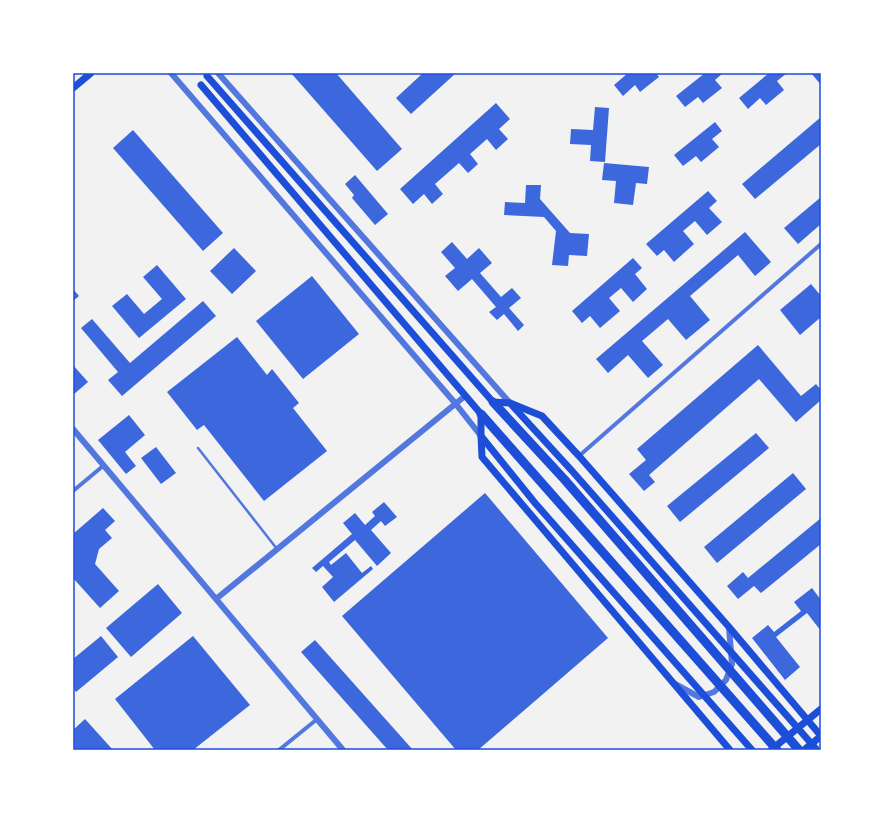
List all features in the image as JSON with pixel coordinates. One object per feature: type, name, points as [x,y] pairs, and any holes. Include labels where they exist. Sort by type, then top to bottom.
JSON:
[{"type":"highway","points":[[493,402],[564,479],[799,750]]},
{"type":"highway","points":[[481,414],[548,492],[777,750]]},
{"type":"main road","points":[[73,88],[91,73]]},
{"type":"main road","points":[[207,76],[493,402],[510,403],[542,416],[580,456],[729,627],[821,736],[804,750]]},
{"type":"main road","points":[[200,85],[481,414],[482,456],[730,750]]},
{"type":"main road","points":[[510,403],[817,748]]},
{"type":"main road","points":[[482,436],[535,503],[752,750]]},
{"type":"main road","points":[[771,750],[821,709]]},
{"type":"street","points":[[171,73],[482,436]]},
{"type":"street","points":[[218,73],[510,403]]},
{"type":"street","points":[[580,456],[821,244]]},
{"type":"street","points":[[216,599],[465,396]]},
{"type":"street","points":[[73,429],[316,720],[343,750]]},
{"type":"street","points":[[73,491],[103,466]]},
{"type":"street","points":[[675,684],[699,697],[714,692],[726,680],[732,664],[729,627]]},
{"type":"street","points":[[279,750],[316,720]]},
{"type":"lane","points":[[198,448],[277,550]]},
{"type":"lane","points":[[813,750],[817,748]]},
{"type":"building","points":[[291,73],[336,73],[402,149],[377,171]]},
{"type":"building","points":[[423,73],[456,73],[411,114],[396,98]]},
{"type":"building","points":[[628,73],[656,73],[659,77],[640,92],[635,85],[623,96],[614,85]]},
{"type":"building","points":[[705,73],[723,73],[715,80],[722,88],[703,103],[698,97],[685,107],[676,96]]},
{"type":"building","points":[[769,73],[787,73],[777,81],[784,90],[766,105],[760,98],[748,109],[739,98]]},
{"type":"building","points":[[811,73],[821,73],[821,85]]},
{"type":"building","points":[[496,103],[510,119],[499,129],[508,139],[496,150],[487,139],[470,154],[478,164],[468,173],[459,163],[435,184],[443,194],[432,204],[424,194],[413,204],[400,189]]},
{"type":"building","points":[[595,107],[609,108],[605,162],[590,161],[591,145],[570,144],[571,129],[593,130]]},
{"type":"building","points":[[821,117],[821,144],[755,199],[742,184]]},
{"type":"building","points":[[715,122],[722,131],[712,139],[719,147],[701,162],[696,156],[683,166],[674,155]]},
{"type":"building","points":[[133,130],[223,233],[203,251],[113,148]]},
{"type":"building","points":[[604,163],[649,167],[647,184],[636,183],[633,205],[614,203],[616,181],[602,180]]},
{"type":"building","points":[[355,175],[388,214],[375,225],[352,198],[354,195],[345,184]]},
{"type":"building","points":[[526,185],[541,185],[540,199],[570,233],[589,234],[587,256],[569,255],[568,266],[552,265],[556,231],[544,217],[504,215],[505,202],[525,203]]},
{"type":"building","points":[[708,191],[717,201],[709,208],[722,222],[707,235],[695,221],[683,231],[694,244],[674,262],[664,250],[657,256],[646,244]]},
{"type":"building","points":[[821,197],[821,224],[798,244],[784,228]]},
{"type":"building","points":[[745,232],[771,262],[755,276],[738,255],[690,296],[710,320],[686,340],[668,319],[642,341],[663,365],[648,378],[628,355],[608,373],[596,359]]},
{"type":"building","points":[[452,242],[467,259],[479,248],[492,263],[480,273],[501,297],[512,288],[521,298],[509,308],[524,325],[518,331],[504,314],[497,320],[489,312],[496,307],[472,279],[458,291],[445,276],[455,268],[441,252]]},
{"type":"building","points":[[234,248],[256,271],[232,294],[210,271]]},
{"type":"building","points":[[633,258],[642,268],[635,274],[647,289],[633,302],[621,288],[609,298],[620,311],[600,328],[590,316],[582,323],[572,311]]},
{"type":"building","points":[[157,265],[186,299],[139,338],[112,306],[127,294],[144,314],[162,299],[143,277]]},
{"type":"building","points":[[312,276],[359,334],[303,379],[256,321]]},
{"type":"building","points":[[811,284],[821,296],[821,317],[800,335],[780,310]]},
{"type":"building","points":[[73,289],[79,296],[73,301]]},
{"type":"building","points":[[203,301],[216,316],[122,396],[108,380],[118,372],[81,328],[92,319],[130,363]]},
{"type":"building","points":[[237,337],[267,375],[272,369],[299,403],[293,408],[327,451],[264,501],[204,425],[197,430],[167,392]]},
{"type":"building","points":[[758,345],[801,396],[816,384],[821,390],[821,400],[796,422],[759,379],[649,475],[655,482],[644,491],[629,474],[646,460],[637,449]]},
{"type":"building","points":[[73,365],[88,382],[73,395]]},
{"type":"building","points":[[129,415],[145,435],[125,452],[136,466],[126,474],[98,440]]},
{"type":"building","points":[[756,433],[769,448],[680,522],[667,506]]},
{"type":"building","points":[[156,447],[176,473],[161,484],[141,458]]},
{"type":"building","points":[[793,473],[806,489],[717,563],[704,547]]},
{"type":"building","points":[[485,493],[608,638],[478,750],[456,750],[342,616]]},
{"type":"building","points":[[384,502],[397,517],[385,526],[381,521],[371,530],[391,553],[377,566],[355,540],[329,562],[331,565],[346,553],[362,573],[371,566],[373,569],[334,602],[322,587],[333,577],[323,566],[316,572],[312,568],[352,534],[343,523],[355,513],[365,525],[375,516],[372,512]]},
{"type":"building","points":[[103,508],[115,521],[105,530],[112,538],[99,549],[95,564],[119,591],[100,608],[73,578],[73,534]]},
{"type":"building","points":[[821,518],[821,544],[761,593],[754,586],[738,599],[727,586],[743,572],[748,578]]},
{"type":"building","points":[[158,584],[182,613],[131,657],[106,628]]},
{"type":"building","points":[[812,588],[821,600],[821,631],[807,613],[776,637],[800,667],[785,680],[752,638],[768,625],[774,632],[801,611],[794,602]]},
{"type":"building","points":[[101,636],[118,657],[76,692],[73,688],[73,659]]},
{"type":"building","points":[[193,636],[250,705],[193,750],[155,750],[115,699]]},
{"type":"building","points":[[315,640],[413,750],[388,750],[301,652]]},
{"type":"building","points":[[85,719],[113,750],[73,750],[73,730]]}]
